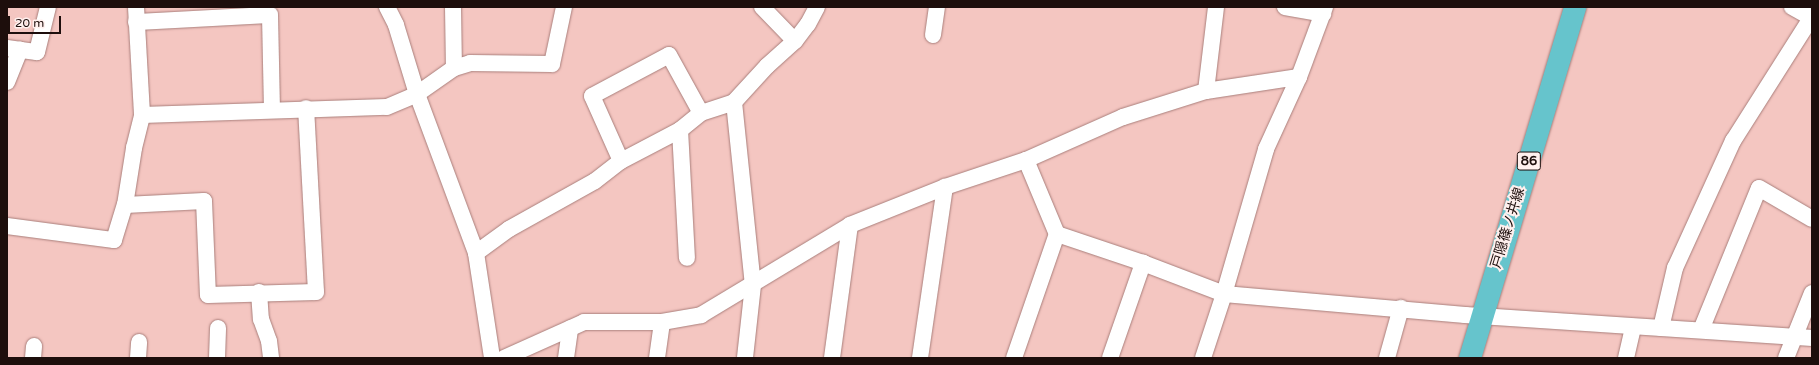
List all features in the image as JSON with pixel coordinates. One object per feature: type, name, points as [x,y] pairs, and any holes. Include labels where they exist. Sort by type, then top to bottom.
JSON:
[{"type":"main road","name":"戸隠篠ノ井線","points":[[1470,358],[1575,7]]},
{"type":"street","points":[[7,82],[13,49],[37,52],[48,7]]},
{"type":"street","points":[[387,7],[396,25],[416,94],[476,253],[492,358]]},
{"type":"street","points":[[453,7],[454,68]]},
{"type":"street","points":[[142,115],[272,109],[387,107],[416,94],[454,68],[470,63],[552,64],[564,7]]},
{"type":"street","points":[[762,7],[795,41]]},
{"type":"street","points":[[476,253],[509,229],[595,181],[621,161],[680,130],[701,113],[734,102],[766,66],[795,41],[808,24],[816,7]]},
{"type":"street","points":[[933,35],[938,7]]},
{"type":"street","points":[[1206,91],[1216,7]]},
{"type":"street","points":[[1203,358],[1224,294],[1266,149],[1299,77],[1324,11],[1285,7]]},
{"type":"street","points":[[1661,328],[1675,268],[1733,140],[1811,18],[1792,7]]},
{"type":"street","points":[[7,226],[114,240],[125,205],[134,148],[142,115],[136,15],[270,15],[272,109]]},
{"type":"street","points":[[621,161],[592,96],[669,55],[701,113]]},
{"type":"street","points":[[504,358],[584,322],[662,322],[701,315],[753,285],[850,225],[944,187],[1026,160],[1123,117],[1206,91],[1299,77]]},
{"type":"street","points":[[734,102],[753,285],[745,358]]},
{"type":"street","points":[[125,205],[204,201],[208,295],[259,292],[316,292],[306,108]]},
{"type":"street","points":[[680,130],[687,258]]},
{"type":"street","points":[[1014,358],[1057,234],[1026,160]]},
{"type":"street","points":[[920,358],[944,187]]},
{"type":"street","points":[[1700,330],[1759,188],[1812,219]]},
{"type":"street","points":[[832,358],[850,225]]},
{"type":"street","points":[[1057,234],[1143,263],[1224,294],[1482,316],[1812,338]]},
{"type":"street","points":[[1110,358],[1143,263]]},
{"type":"street","points":[[259,292],[261,319],[269,341],[271,358]]},
{"type":"street","points":[[1786,358],[1793,337],[1812,293]]},
{"type":"street","points":[[1387,358],[1401,308]]},
{"type":"street","points":[[657,358],[662,322]]},
{"type":"street","points":[[1626,358],[1633,327]]},
{"type":"street","points":[[217,358],[218,328]]},
{"type":"street","points":[[566,358],[570,328]]}]
